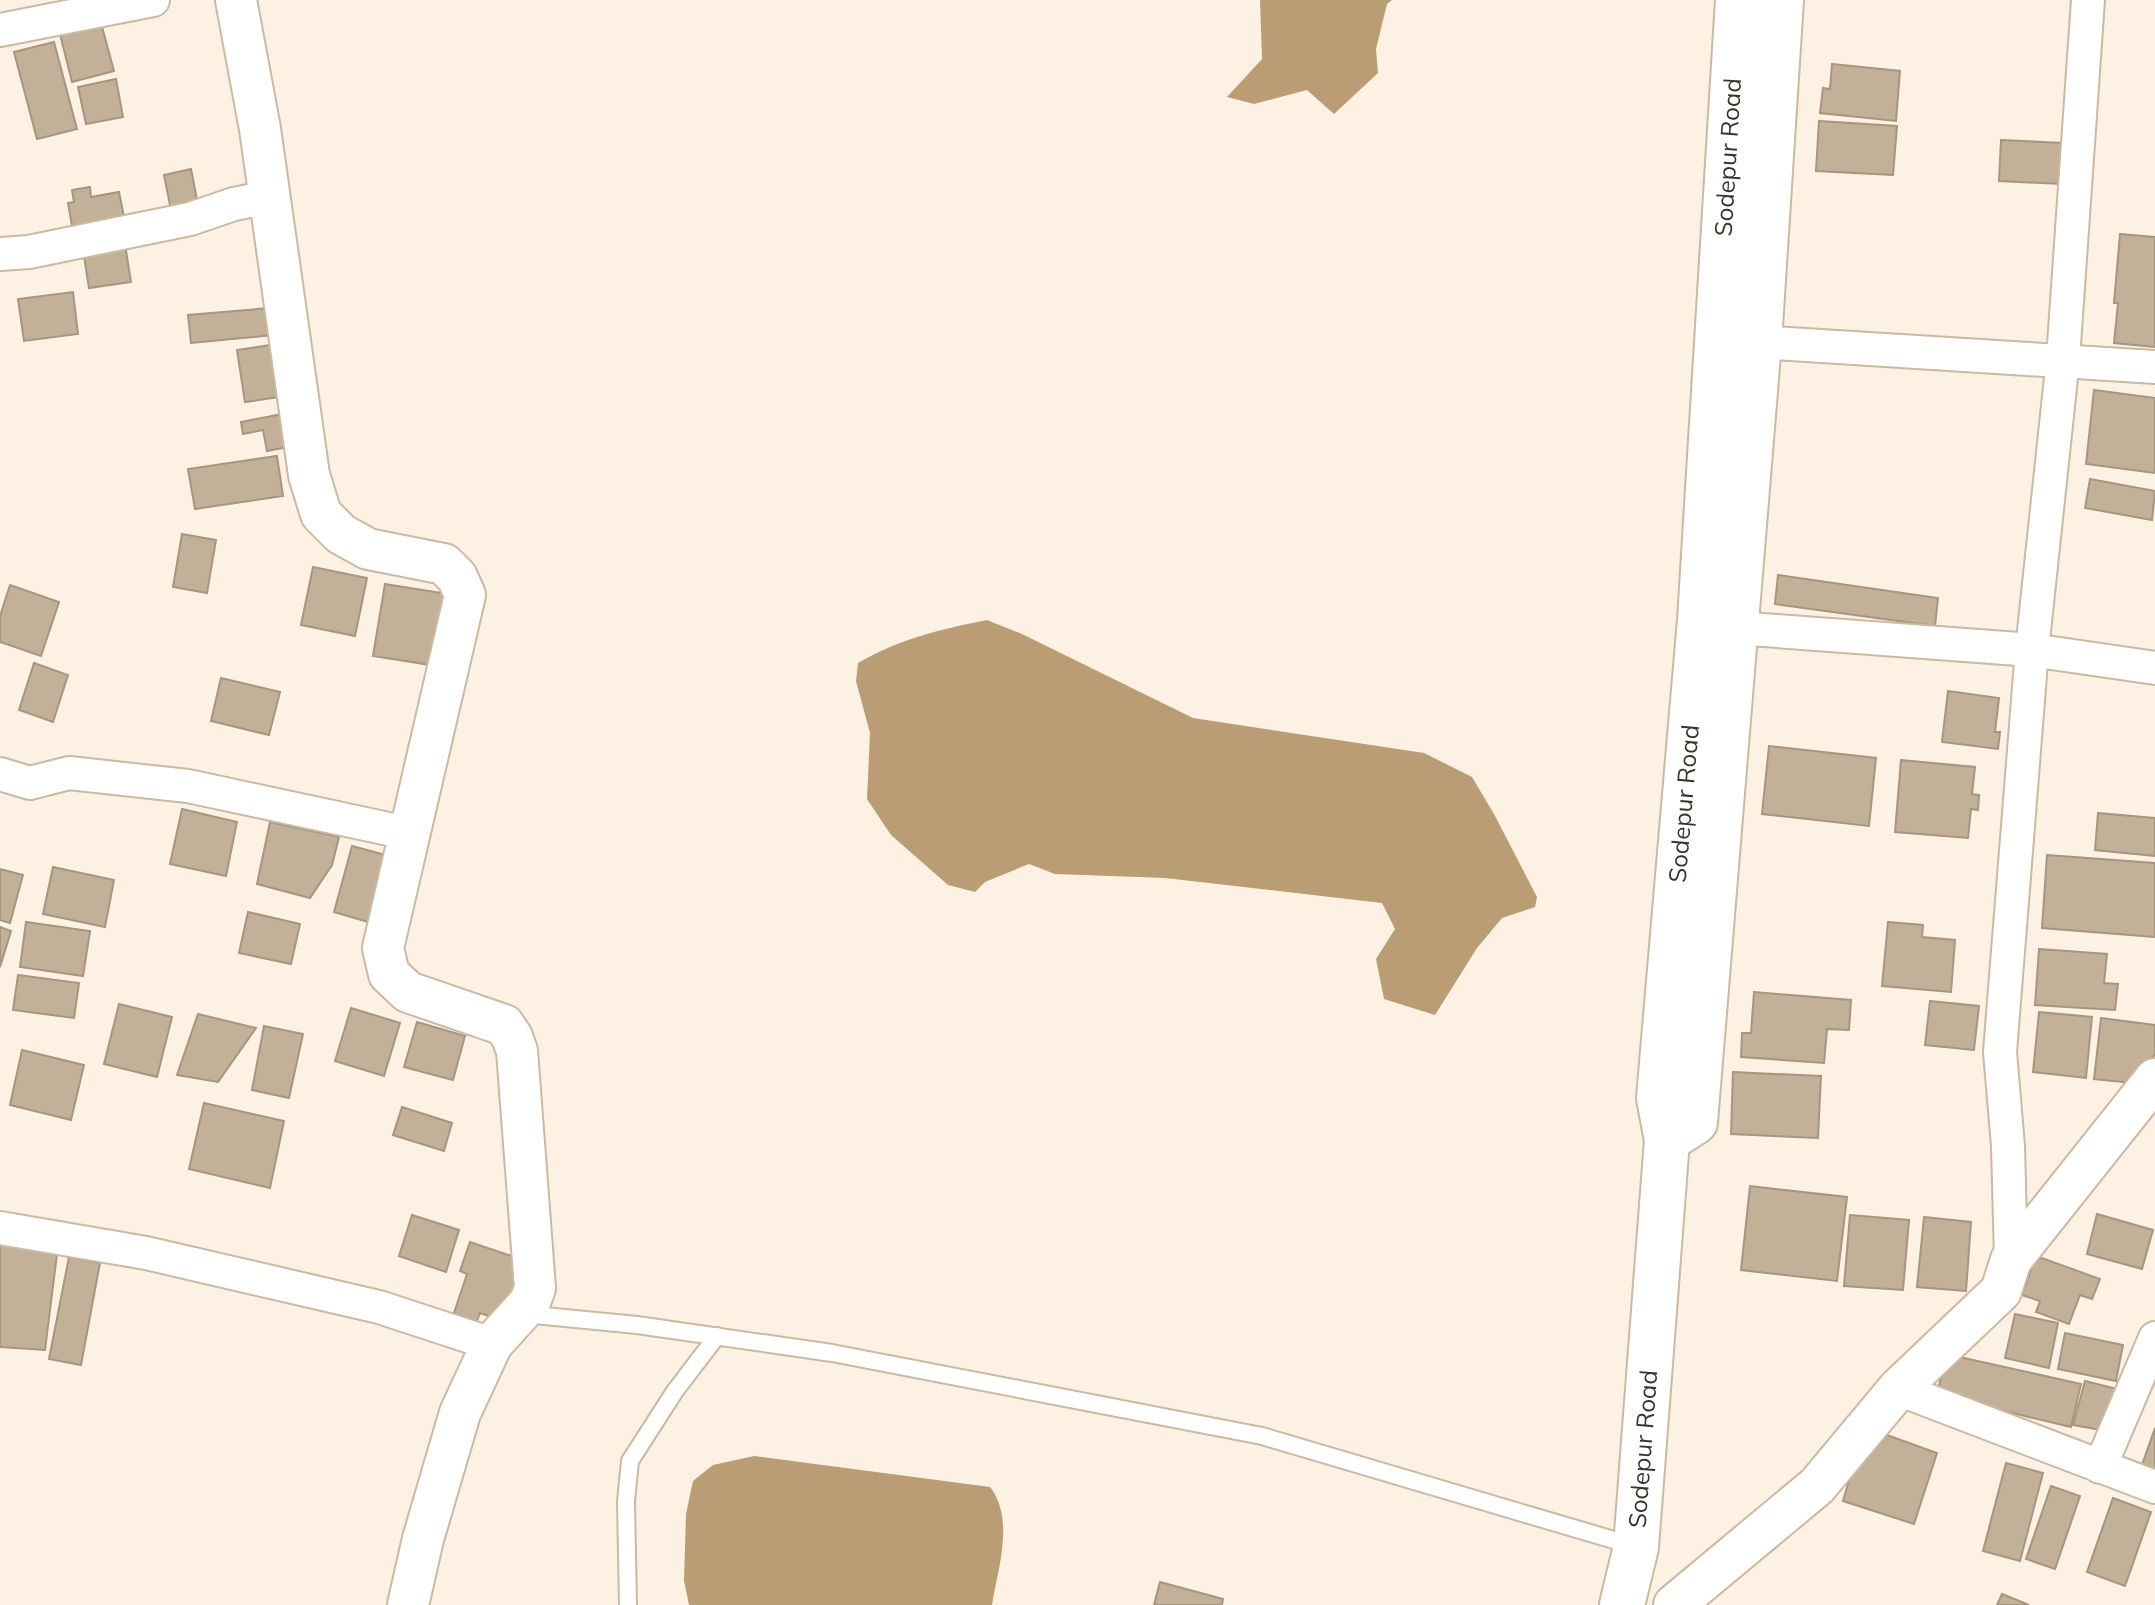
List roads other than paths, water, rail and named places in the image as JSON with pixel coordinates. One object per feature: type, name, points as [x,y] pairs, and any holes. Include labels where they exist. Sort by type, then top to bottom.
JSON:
[{"type":"main road","name":"Sodepur Road","points":[[1622,1605],[1636,1547],[1667,1140],[1659,1098],[1700,620],[1738,0]]},
{"type":"main road","points":[[1667,1140],[1695,1122],[1759,342],[1781,0]]},
{"type":"street","points":[[0,30],[153,0]]},
{"type":"street","points":[[236,0],[260,129],[309,475],[321,514],[341,534],[368,549],[444,564],[457,577],[465,595],[407,833],[383,948],[389,974],[408,992],[504,1025],[517,1051],[535,1288],[530,1302],[492,1344],[460,1413],[423,1539],[408,1605]]},
{"type":"street","points":[[1674,1605],[1817,1486],[1898,1389],[2001,1291],[2011,1260],[2008,1146],[2000,1052],[2032,650],[2063,359],[2088,0]]},
{"type":"street","points":[[0,254],[29,252],[190,219],[234,204],[269,197]]},
{"type":"street","points":[[1759,342],[2155,367]]},
{"type":"street","points":[[1736,628],[2032,650],[2155,668]]},
{"type":"street","points":[[0,774],[30,783],[69,773],[188,786],[407,833]]},
{"type":"street","points":[[2011,1260],[2155,1079]]},
{"type":"street","points":[[0,1228],[146,1253],[379,1307],[492,1344]]},
{"type":"street","points":[[2100,1467],[2155,1338]]},
{"type":"street","points":[[1898,1389],[2155,1487]]},
{"type":"lane","points":[[520,1313],[717,1336],[848,1356],[1262,1436],[1636,1547]]},
{"type":"lane","points":[[628,1605],[626,1501],[630,1461],[675,1391],[717,1336]]}]
